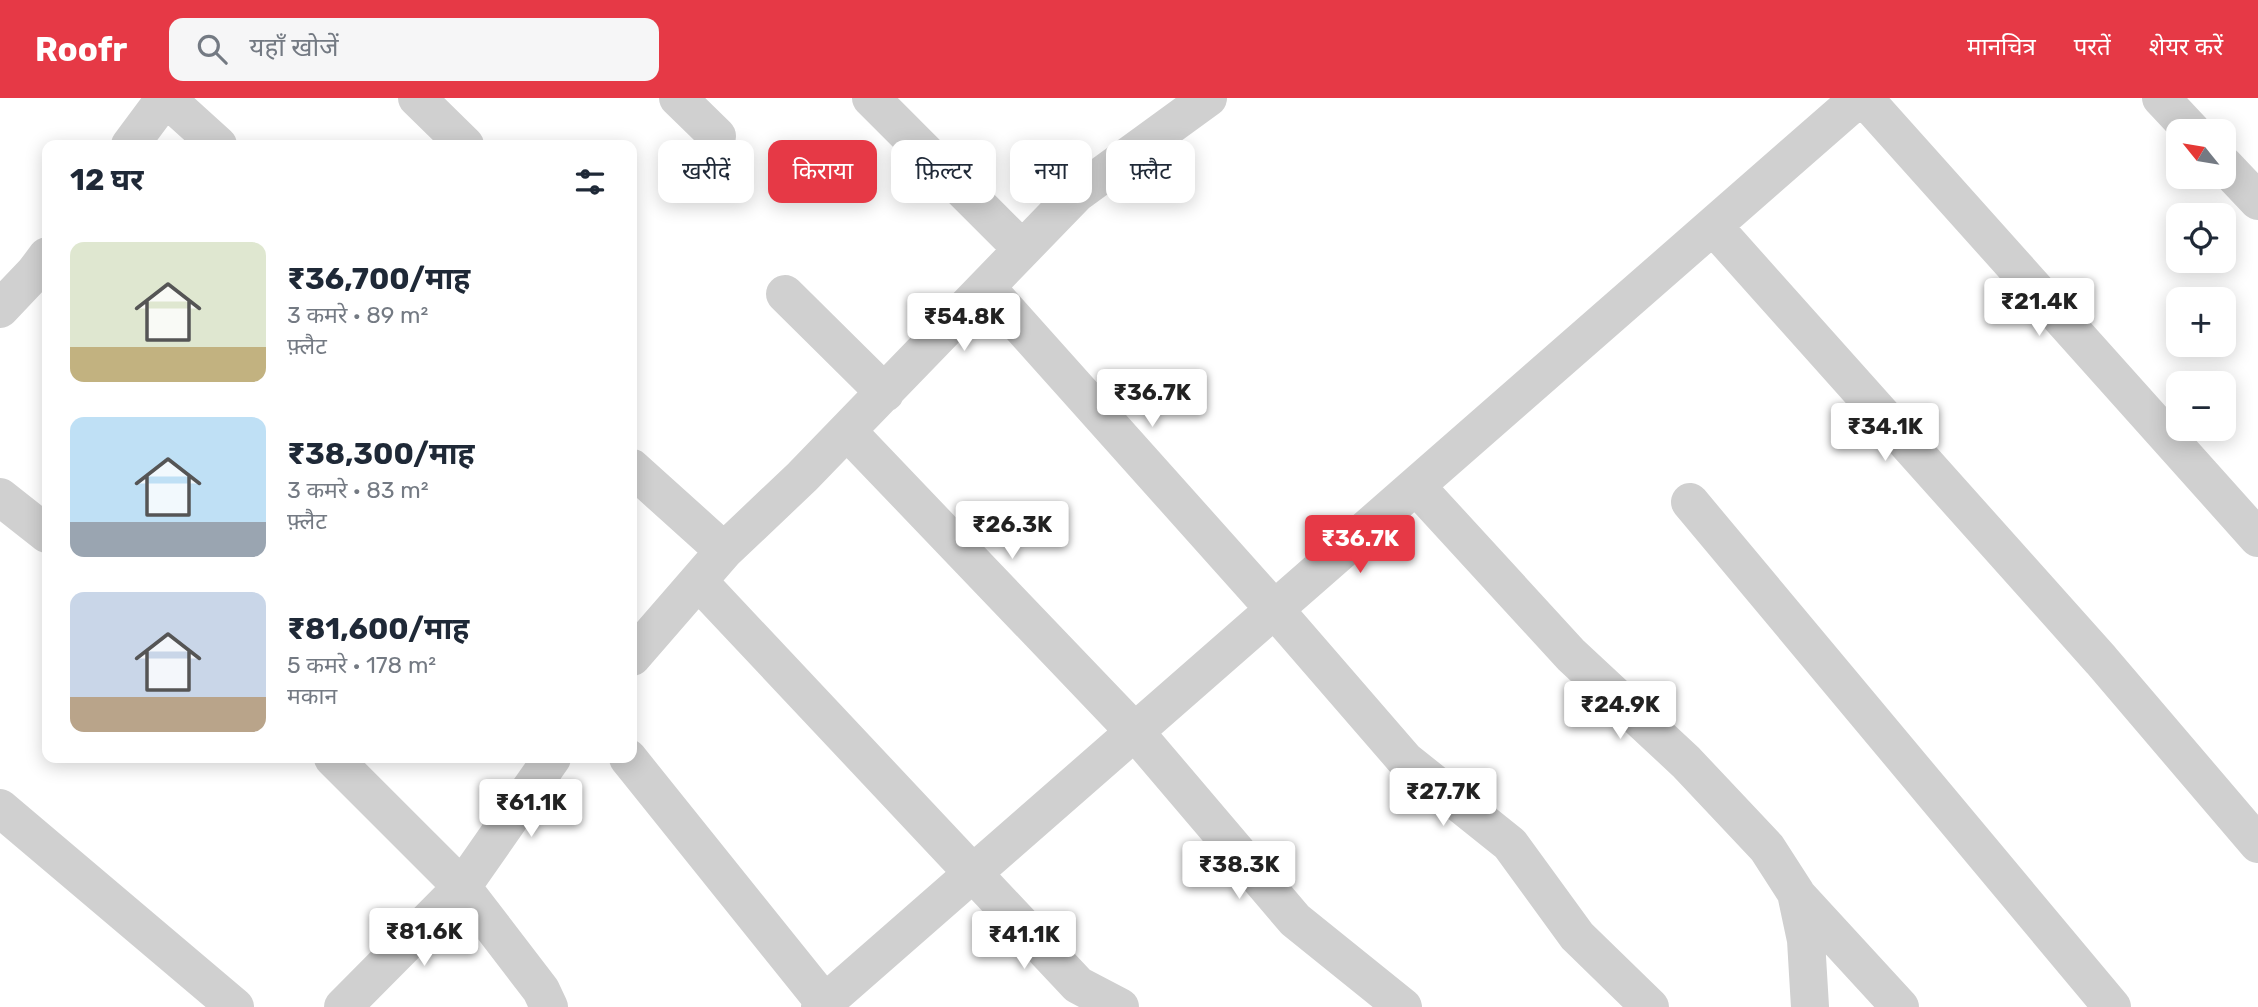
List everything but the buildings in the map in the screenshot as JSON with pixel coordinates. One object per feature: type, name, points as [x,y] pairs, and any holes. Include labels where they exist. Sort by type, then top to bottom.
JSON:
[{"type":"street","points":[[134,140],[165,98],[212,140]]},
{"type":"street","points":[[417,98],[460,140]]},
{"type":"street","points":[[678,98],[717,135]]},
{"type":"street","points":[[871,98],[1022,249]]},
{"type":"street","points":[[632,763],[824,1006],[1862,98],[2258,538]]},
{"type":"street","points":[[2161,98],[2181,119]]},
{"type":"street","points":[[637,651],[724,551],[847,432],[1076,194],[1203,99]]},
{"type":"street","points":[[2236,178],[2258,201]]},
{"type":"street","points":[[1713,226],[2101,660],[2258,844]]},
{"type":"street","points":[[0,309],[42,271]]},
{"type":"street","points":[[986,287],[1275,610],[1405,760],[1510,844],[1577,936],[1650,1007]]},
{"type":"street","points":[[785,294],[885,393]]},
{"type":"street","points":[[847,432],[1135,732],[1295,920],[1404,1007]]},
{"type":"street","points":[[637,473],[724,551]]},
{"type":"street","points":[[1416,486],[1571,655],[1686,762],[1767,848],[1796,893],[1900,1007]]},
{"type":"street","points":[[0,497],[42,530]]},
{"type":"street","points":[[1690,502],[2112,1007]]},
{"type":"street","points":[[699,582],[1078,985],[1120,1007]]},
{"type":"street","points":[[338,763],[462,887],[541,990],[549,1007]]},
{"type":"street","points":[[343,1007],[462,887],[549,763]]},
{"type":"street","points":[[0,808],[235,1007]]},
{"type":"street","points":[[1796,893],[1807,940],[1810,1007]]}]
